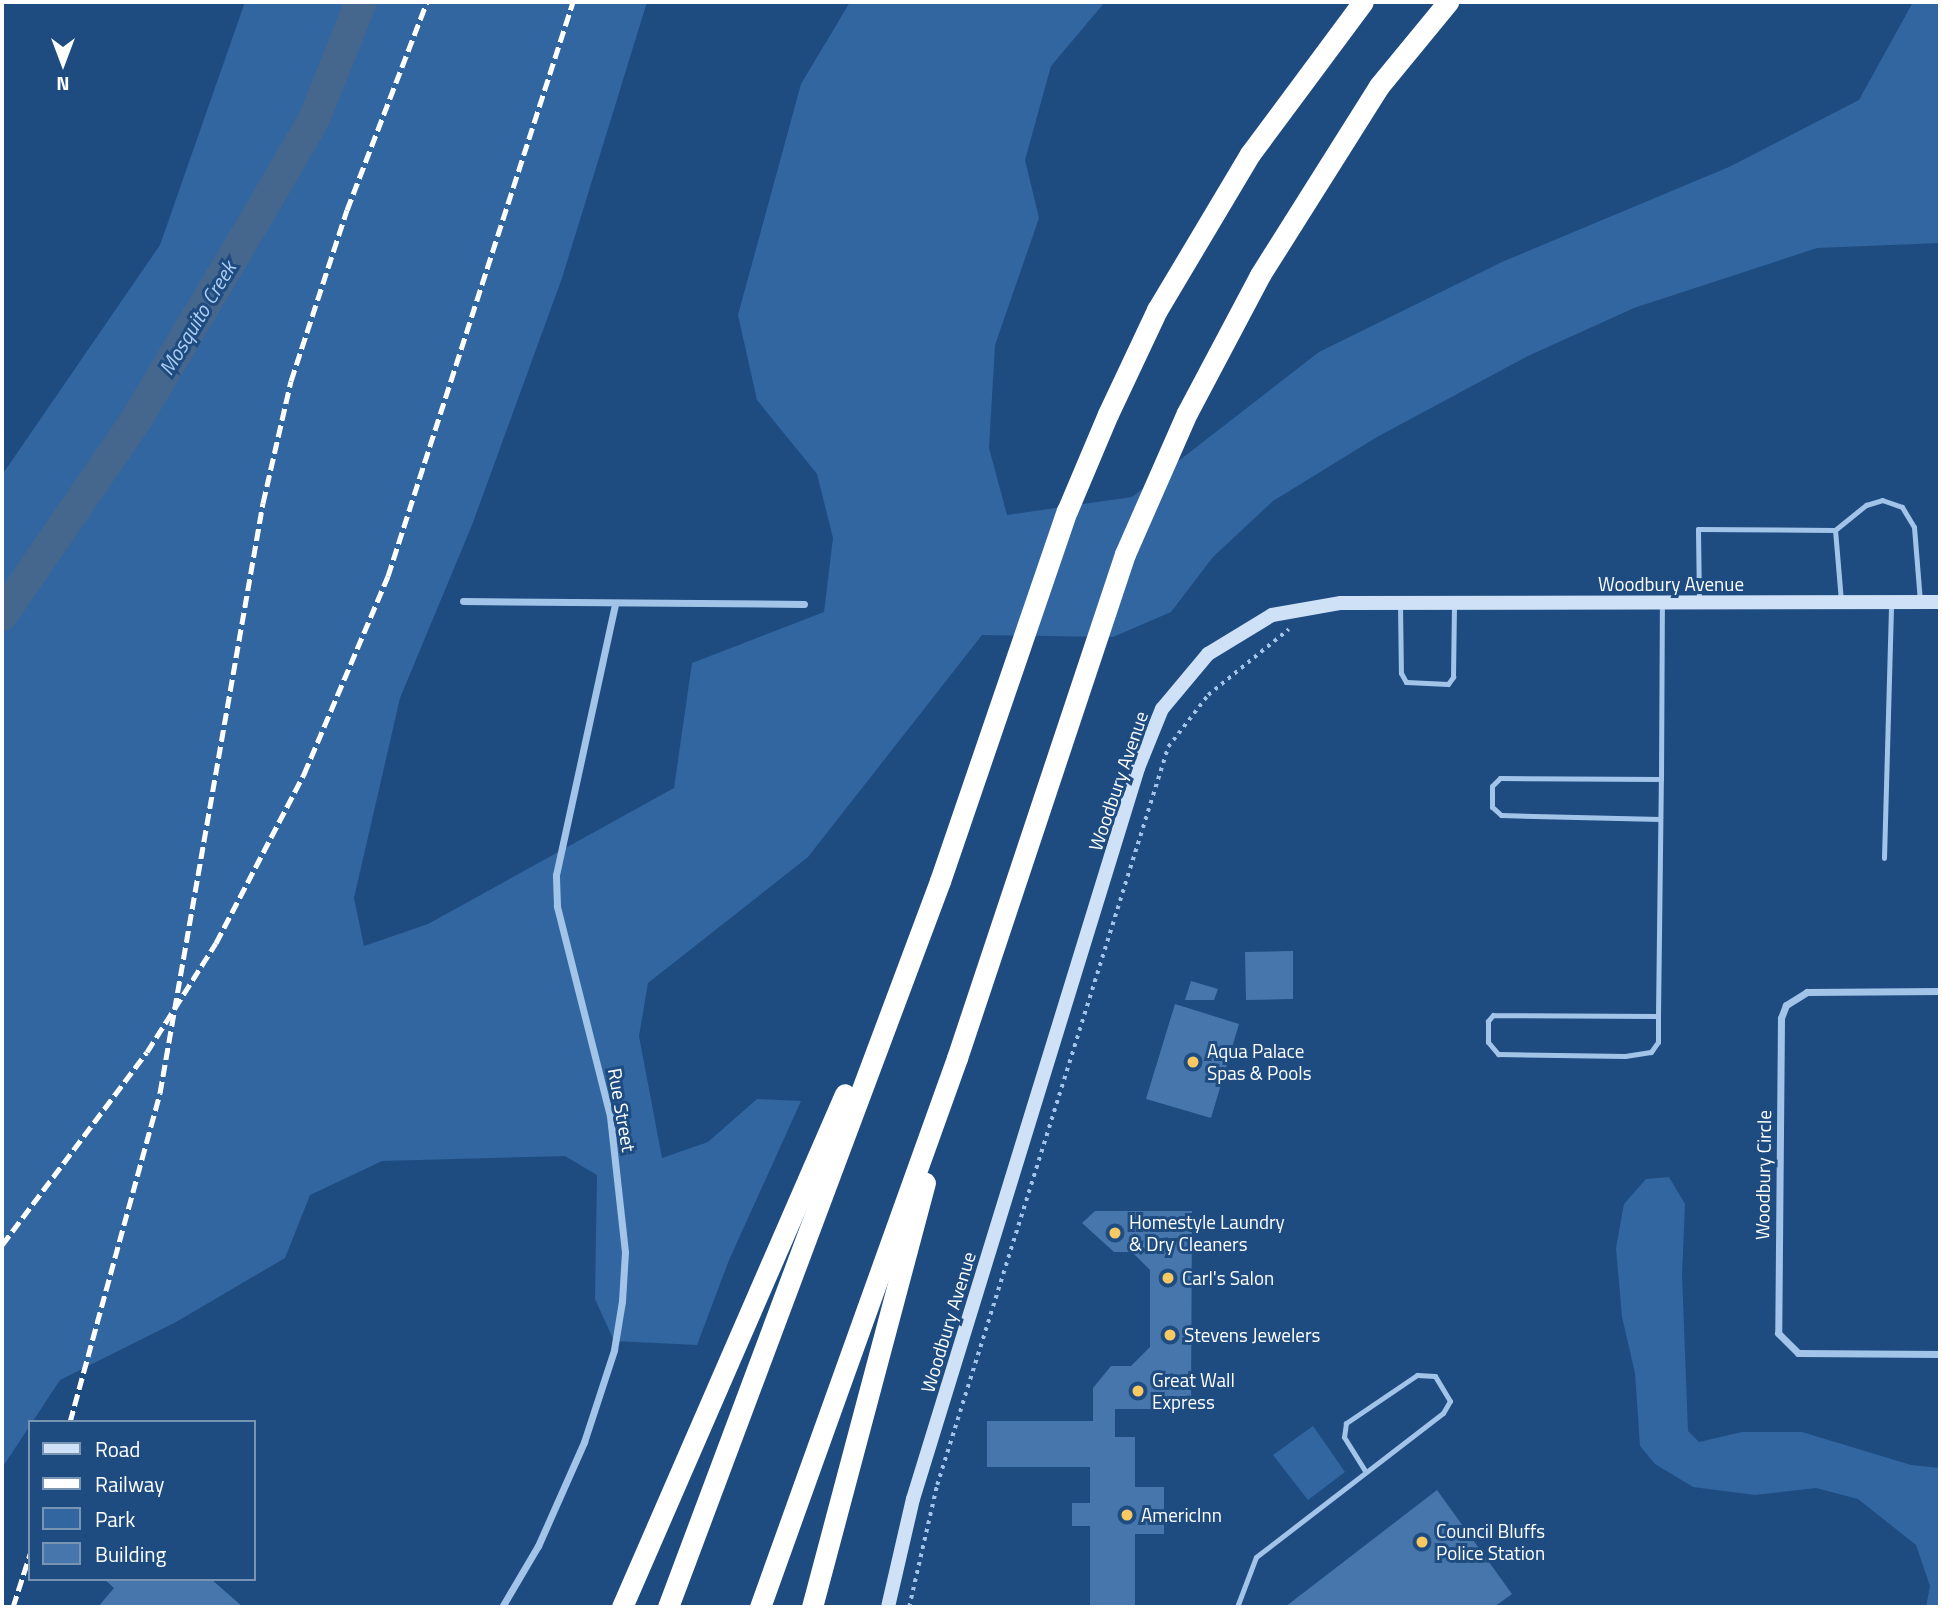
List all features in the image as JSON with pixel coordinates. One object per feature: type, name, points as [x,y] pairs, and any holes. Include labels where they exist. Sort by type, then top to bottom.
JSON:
[{"type":"highway","points":[[668,1607],[940,881],[1067,510],[1157,310],[1250,154],[1363,2]]},
{"type":"highway","points":[[760,1607],[957,1058],[1125,554],[1187,413],[1313,186],[1379,86],[1448,2]]},
{"type":"highway","points":[[622,1607],[940,881]]},
{"type":"highway","points":[[813,1607],[957,1058]]},
{"type":"main road","name":"Woodbury Avenue","points":[[888,1607],[919,1479],[1139,768],[1162,709],[1195,667],[1248,625],[1303,607],[1399,603],[1940,602]]},
{"type":"street","points":[[463,601],[804,604]]},
{"type":"street","name":"Rue Street","points":[[502,1607],[538,1546],[584,1442],[614,1350],[622,1301],[625,1252],[610,1116],[557,906],[556,875],[615,604]]},
{"type":"street","name":"Woodbury Circle","points":[[1940,991],[1807,992],[1786,1005],[1781,1018],[1778,1333],[1798,1353],[1940,1354]]},
{"type":"lane","points":[[1699,603],[1698,528],[1835,530],[1874,501],[1902,507],[1914,527],[1920,602]]},
{"type":"lane","points":[[1835,530],[1841,602]]},
{"type":"lane","points":[[1884,858],[1891,602]]},
{"type":"lane","points":[[1399,603],[1401,673],[1406,682],[1448,684],[1453,677],[1454,603]]},
{"type":"lane","points":[[1658,1016],[1493,1015],[1488,1021],[1488,1042],[1498,1054],[1640,1056],[1651,1052],[1658,1042],[1662,603]]},
{"type":"lane","points":[[1660,819],[1501,815],[1492,807],[1493,786],[1500,778],[1661,779]]},
{"type":"lane","points":[[1237,1607],[1256,1558],[1365,1470],[1443,1413],[1450,1401],[1435,1376],[1417,1375],[1346,1423],[1344,1437],[1365,1470]]},
{"type":"path","points":[[909,1607],[937,1485],[1168,747],[1208,695],[1296,625]]},
{"type":"green space","points":[[245,2],[647,2],[562,278],[472,525],[400,698],[354,898],[364,946],[428,924],[674,788],[692,663],[824,612],[833,538],[817,474],[757,400],[738,315],[801,84],[850,2],[1105,2],[1051,66],[1025,160],[1039,218],[995,345],[989,448],[1007,515],[1132,497],[1319,352],[1502,262],[1729,167],[1859,100],[1913,2],[1940,2],[1940,243],[1817,248],[1634,308],[1528,356],[1377,437],[1273,501],[1213,557],[1171,612],[1113,637],[982,635],[808,857],[648,983],[639,1036],[662,1158],[708,1142],[757,1099],[801,1101],[729,1260],[697,1345],[614,1341],[595,1299],[597,1175],[565,1156],[382,1161],[310,1195],[285,1258],[176,1322],[60,1380],[34,1420],[28,1420],[28,1429],[2,1468],[2,475],[160,245]]},
{"type":"green space","points":[[1669,1177],[1685,1204],[1682,1275],[1688,1431],[1699,1442],[1742,1432],[1802,1432],[1911,1465],[1940,1468],[1940,1607],[1926,1607],[1930,1586],[1916,1545],[1858,1499],[1816,1488],[1755,1495],[1693,1487],[1655,1464],[1640,1446],[1635,1373],[1622,1317],[1616,1248],[1624,1204],[1646,1179]]},
{"type":"green space","points":[[1313,1426],[1345,1472],[1308,1500],[1273,1455]]},
{"type":"building","points":[[1293,951],[1293,999],[1246,1000],[1245,952]]},
{"type":"building","points":[[1191,981],[1218,989],[1214,1000],[1185,1000]]},
{"type":"building","name":"Aqua Palace Spas & Pools","points":[[1175,1004],[1239,1024],[1211,1118],[1146,1099]]},
{"type":"building","points":[[1095,1211],[1192,1211],[1191,1409],[1115,1409],[1115,1437],[1135,1437],[1135,1487],[1164,1487],[1164,1534],[1135,1534],[1135,1607],[1090,1607],[1090,1526],[1072,1526],[1072,1503],[1090,1503],[1090,1467],[987,1467],[987,1421],[1093,1421],[1093,1388],[1111,1366],[1131,1366],[1150,1347],[1150,1270],[1132,1252],[1114,1252],[1082,1223]]},
{"type":"building","name":"Council Bluffs Police Station","points":[[1437,1490],[1512,1594],[1494,1607],[1285,1607]]},
{"type":"building","points":[[106,1581],[213,1581],[243,1607],[98,1607],[114,1588]]},
{"type":"waterway","name":"Mosquito Creek","points":[[2,615],[136,420],[250,229],[314,119],[361,2]]},
{"type":"railway","points":[[71,1420],[160,1093],[263,503],[291,381],[347,210],[427,2]]},
{"type":"railway","points":[[2,1245],[147,1052],[216,943],[304,774],[388,576],[573,2]]},
{"type":"railway","points":[[13,1607],[28,1560]]},
{"type":"place","name":"Aqua Palace Spas & Pools","points":[[1193,1062]]},
{"type":"place","name":"Homestyle Laundry & Dry Cleaners","points":[[1115,1233]]},
{"type":"place","name":"Carl's Salon","points":[[1168,1278]]},
{"type":"place","name":"Stevens Jewelers","points":[[1170,1335]]},
{"type":"place","name":"Great Wall Express","points":[[1138,1391]]},
{"type":"place","name":"AmericInn","points":[[1127,1515]]},
{"type":"place","name":"Council Bluffs Police Station","points":[[1422,1542]]}]
